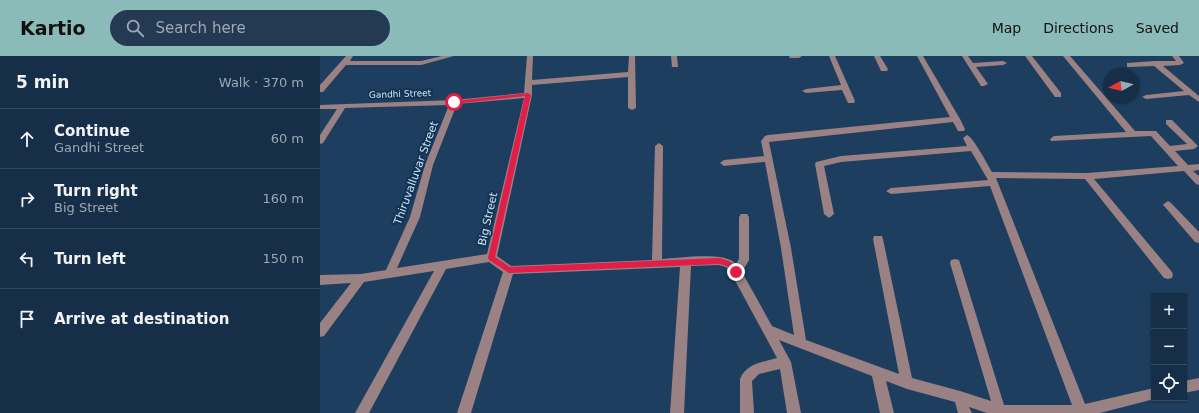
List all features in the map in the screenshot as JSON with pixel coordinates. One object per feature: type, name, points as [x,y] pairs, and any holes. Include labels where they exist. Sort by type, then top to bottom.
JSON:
[{"type":"street","points":[[320,90],[350,56]]},
{"type":"street","points":[[344,63],[421,62],[451,56]]},
{"type":"street","name":"Big Street","points":[[320,280],[361,278],[491,258],[528,95],[530,56]]},
{"type":"street","points":[[632,56],[632,108]]},
{"type":"street","points":[[674,56],[675,65]]},
{"type":"street","points":[[792,56],[798,56]]},
{"type":"street","points":[[832,56],[851,101]]},
{"type":"street","points":[[877,56],[884,69]]},
{"type":"street","points":[[920,56],[992,179],[1081,411]]},
{"type":"street","points":[[965,56],[984,84]]},
{"type":"street","points":[[1028,56],[1058,95]]},
{"type":"street","points":[[1066,56],[1133,135]]},
{"type":"street","points":[[1130,65],[1180,63],[1179,59],[1175,56]]},
{"type":"street","points":[[971,65],[1003,63]]},
{"type":"street","points":[[1155,63],[1199,100]]},
{"type":"street","points":[[529,84],[633,74]]},
{"type":"street","points":[[806,92],[845,87]]},
{"type":"street","points":[[1146,97],[1191,93]]},
{"type":"street","name":"Gandhi Street","points":[[320,108],[454,102],[528,95]]},
{"type":"street","name":"Thiruvalluvar Street","points":[[389,274],[415,218],[430,165],[454,102]]},
{"type":"street","points":[[320,141],[342,106]]},
{"type":"street","points":[[1168,150],[1194,146],[1169,122]]},
{"type":"street","points":[[801,343],[786,248],[765,140],[768,138],[961,128]]},
{"type":"street","points":[[1054,139],[1153,133],[1199,182]]},
{"type":"street","points":[[657,263],[659,146]]},
{"type":"street","points":[[829,214],[819,164],[841,159],[974,148]]},
{"type":"street","points":[[724,163],[768,159]]},
{"type":"street","points":[[892,191],[992,179],[1087,176],[1199,167]]},
{"type":"street","points":[[1087,176],[1168,275]]},
{"type":"street","points":[[1168,205],[1199,239]]},
{"type":"street","points":[[736,272],[744,260],[744,218]]},
{"type":"street","points":[[878,239],[907,383]]},
{"type":"street","points":[[491,258],[509,270],[686,262],[719,261],[729,263],[736,272],[785,362],[794,413]]},
{"type":"street","points":[[677,413],[686,262]]},
{"type":"street","points":[[955,263],[1000,411]]},
{"type":"street","points":[[362,413],[442,266]]},
{"type":"street","points":[[464,413],[509,270]]},
{"type":"street","points":[[320,332],[361,278]]},
{"type":"street","points":[[768,330],[907,383],[960,397],[1000,411],[1081,411],[1151,395]]},
{"type":"street","points":[[747,413],[746,379],[756,368],[785,362]]},
{"type":"street","points":[[877,371],[887,413]]},
{"type":"street","points":[[1187,386],[1199,384]]},
{"type":"street","points":[[960,397],[965,413]]},
{"type":"route","points":[[454,102],[528,95],[491,258],[509,270],[719,261],[729,263],[736,272]]}]
